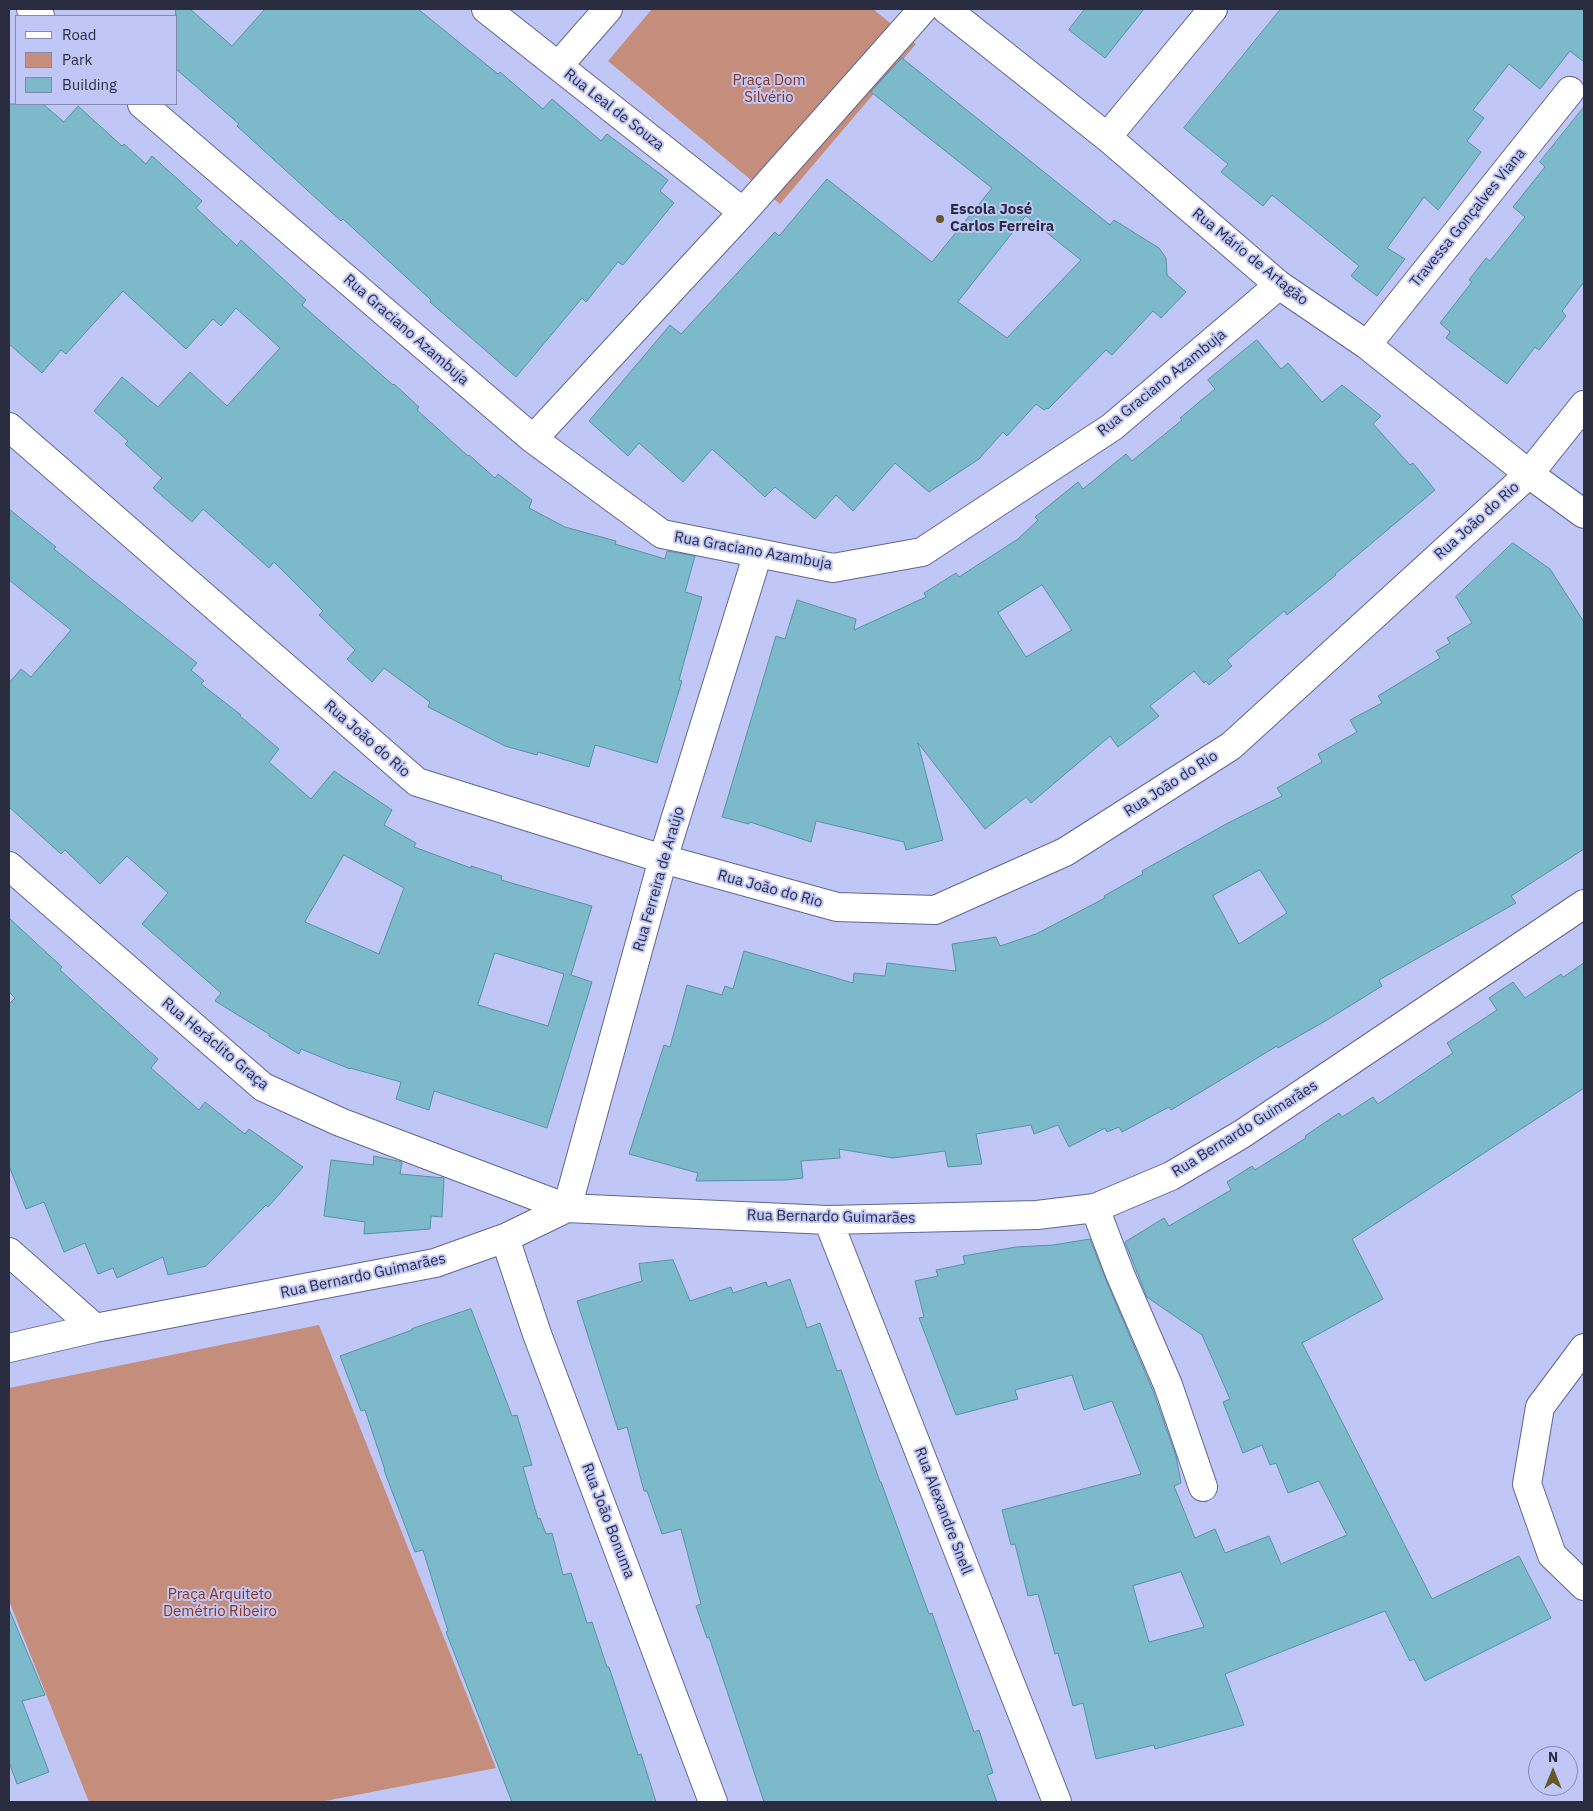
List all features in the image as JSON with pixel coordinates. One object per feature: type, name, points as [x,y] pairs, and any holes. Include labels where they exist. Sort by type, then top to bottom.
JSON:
[{"type":"street","name":"Rua Leal de Souza","points":[[486,9],[743,212]]},
{"type":"street","points":[[558,66],[608,9]]},
{"type":"street","points":[[533,439],[743,212],[923,9]]},
{"type":"street","name":"Rua Mário de Artagão","points":[[946,9],[1107,137],[1280,285],[1367,345],[1529,474],[1584,514]]},
{"type":"street","points":[[1107,137],[1213,9]]},
{"type":"street","name":"Travessa Gonçalves Viana","points":[[1367,345],[1570,91]]},
{"type":"street","name":"Rua Graciano Azambuja","points":[[143,105],[533,439],[662,534],[833,568],[922,552],[1112,427],[1280,285]]},
{"type":"street","name":"Rua João do Rio","points":[[9,427],[417,782],[663,859],[837,907],[935,910],[1065,852],[1230,746],[1529,474],[1584,405]]},
{"type":"street","name":"Rua Ferreira de Araújo","points":[[567,1208],[663,859],[758,553]]},
{"type":"street","name":"Rua Heráclito Graça","points":[[9,866],[263,1087],[340,1122],[567,1208]]},
{"type":"street","name":"Rua Bernardo Guimarães","points":[[9,1348],[95,1328],[436,1263],[505,1238],[567,1208],[828,1220],[1037,1215],[1095,1208],[1171,1176],[1242,1134],[1584,904]]},
{"type":"street","points":[[1095,1208],[1120,1274],[1168,1385],[1202,1487]]},
{"type":"street","name":"Rua Alexandre Snell","points":[[828,1220],[1057,1802]]},
{"type":"street","name":"Rua João Bonuma","points":[[505,1238],[537,1334],[713,1802]]},
{"type":"street","points":[[9,1252],[95,1328]]},
{"type":"street","points":[[1584,1348],[1540,1407],[1527,1484],[1552,1555],[1584,1586]]},
{"type":"green space","name":"Praça Dom Silvério","points":[[652,9],[873,9],[916,44],[780,204],[608,61]]},
{"type":"green space","name":"Praça Arquiteto Demétrio Ribeiro","points":[[319,1325],[496,1768],[320,1802],[89,1802],[9,1601],[9,1388]]},
{"type":"building","points":[[176,9],[190,9],[232,46],[265,9],[418,9],[498,74],[500,72],[543,109],[552,99],[601,141],[607,134],[668,180],[660,191],[674,203],[623,265],[618,262],[586,302],[582,298],[516,377],[430,302],[431,300],[343,219],[341,221],[237,126],[239,124],[178,71],[178,15],[176,15]]},
{"type":"building","points":[[1085,9],[1144,9],[1105,58],[1069,30]]},
{"type":"building","points":[[1281,9],[1584,9],[1584,62],[1570,51],[1540,89],[1509,64],[1473,110],[1484,118],[1467,141],[1481,152],[1438,210],[1424,197],[1387,248],[1405,259],[1377,296],[1351,276],[1359,266],[1272,195],[1263,206],[1221,172],[1228,164],[1184,128]]},
{"type":"building","points":[[902,58],[1110,225],[1114,220],[1159,248],[1166,258],[1167,275],[1186,292],[1161,318],[1153,311],[1112,355],[1106,350],[1048,409],[1044,410],[1036,404],[1007,436],[1003,432],[979,459],[929,492],[895,463],[853,511],[836,495],[815,519],[775,487],[765,497],[712,449],[683,482],[639,443],[628,456],[589,421],[670,325],[681,334],[775,232],[779,236],[827,179],[932,262],[992,188],[871,92]],"holes":[[[1026,216],[1081,260],[1007,338],[958,302]]]},
{"type":"building","points":[[9,104],[44,105],[64,122],[78,106],[122,146],[124,144],[146,164],[152,156],[202,201],[196,208],[237,246],[241,240],[306,300],[302,305],[394,384],[419,407],[417,410],[468,456],[495,478],[498,474],[532,500],[529,508],[565,527],[616,541],[615,544],[665,559],[667,551],[695,556],[685,592],[702,597],[679,680],[682,681],[657,763],[595,745],[589,767],[538,752],[537,755],[505,746],[428,707],[430,702],[384,668],[372,682],[347,659],[355,650],[319,615],[323,611],[274,562],[269,568],[203,509],[192,522],[153,488],[162,478],[125,444],[128,441],[94,411],[122,377],[158,407],[190,372],[227,406],[280,348],[236,308],[221,326],[213,319],[186,349],[123,291],[66,354],[61,350],[42,373],[9,344]]},
{"type":"building","points":[[1584,107],[1584,282],[1562,311],[1566,316],[1539,350],[1535,347],[1507,384],[1446,338],[1450,332],[1440,323],[1472,282],[1469,280],[1486,258],[1490,261],[1525,217],[1513,207],[1545,167],[1540,162]]},
{"type":"building","points":[[1257,340],[1281,369],[1288,363],[1322,402],[1342,385],[1381,416],[1373,424],[1410,465],[1413,463],[1435,490],[1336,575],[1287,615],[1284,611],[1227,660],[1232,666],[1209,685],[1206,681],[1204,683],[1194,671],[1150,706],[1159,716],[1118,747],[1110,736],[1031,803],[1026,797],[985,829],[918,743],[943,840],[906,850],[904,842],[816,821],[811,842],[750,822],[749,824],[722,817],[776,636],[785,639],[797,600],[856,619],[854,630],[926,597],[924,593],[956,573],[959,577],[1018,539],[1038,520],[1035,517],[1078,482],[1083,489],[1126,454],[1132,461],[1182,420],[1180,418],[1215,389],[1208,380]],"holes":[[[1042,585],[1072,630],[1026,657],[998,613]]]},
{"type":"building","points":[[9,509],[56,547],[54,549],[197,663],[191,670],[204,681],[201,684],[241,715],[279,749],[269,762],[311,799],[334,771],[392,810],[384,825],[416,843],[414,847],[471,868],[471,866],[502,876],[501,880],[592,906],[571,975],[592,982],[547,1128],[434,1091],[429,1110],[396,1099],[401,1082],[350,1069],[301,1049],[299,1054],[215,1001],[221,993],[142,924],[168,893],[127,856],[100,884],[65,850],[61,854],[9,807],[9,683],[21,669],[31,677],[71,630],[9,580]],"holes":[[[344,855],[404,888],[379,954],[305,922]],[[495,953],[564,974],[548,1026],[478,1005]]]},
{"type":"building","points":[[1513,543],[1550,569],[1584,622],[1584,849],[1511,896],[1516,903],[1379,980],[1382,986],[1171,1110],[1169,1107],[1122,1132],[1119,1127],[1107,1132],[1105,1128],[1069,1147],[1058,1125],[1034,1134],[1031,1125],[976,1134],[982,1164],[948,1167],[945,1151],[893,1158],[839,1149],[840,1158],[801,1161],[803,1178],[785,1180],[696,1181],[698,1173],[629,1154],[664,1045],[670,1047],[687,985],[722,995],[725,986],[733,989],[744,951],[853,983],[854,973],[885,976],[887,963],[956,971],[952,944],[996,937],[1000,946],[1036,934],[1105,898],[1104,896],[1143,874],[1142,871],[1228,823],[1282,796],[1277,788],[1322,762],[1318,754],[1357,732],[1350,720],[1382,703],[1378,696],[1440,658],[1436,651],[1450,643],[1447,638],[1472,623],[1456,597]],"holes":[[[1260,870],[1287,913],[1239,944],[1213,896]]]},
{"type":"building","points":[[9,918],[62,967],[60,970],[158,1059],[151,1068],[199,1110],[205,1102],[245,1134],[249,1129],[303,1167],[268,1207],[266,1205],[206,1266],[168,1275],[163,1257],[117,1278],[113,1268],[98,1274],[85,1243],[64,1252],[44,1202],[26,1209],[9,1166],[9,1004],[15,998],[9,992]]},
{"type":"building","points":[[1584,963],[1584,1088],[1352,1239],[1383,1299],[1302,1343],[1432,1599],[1519,1556],[1551,1618],[1425,1681],[1414,1659],[1410,1661],[1385,1611],[1225,1674],[1244,1725],[1155,1749],[1154,1745],[1096,1759],[1083,1703],[1073,1706],[1058,1653],[1055,1654],[1038,1594],[1028,1596],[1015,1544],[1011,1545],[1002,1510],[1141,1474],[1112,1401],[1084,1410],[1072,1375],[1015,1390],[1018,1399],[956,1415],[919,1318],[924,1317],[915,1281],[938,1276],[936,1270],[965,1264],[963,1256],[1016,1247],[1053,1245],[1090,1239],[1153,1391],[1176,1456],[1181,1483],[1174,1486],[1195,1538],[1215,1529],[1225,1553],[1269,1536],[1281,1564],[1347,1535],[1319,1481],[1288,1493],[1276,1463],[1270,1465],[1262,1445],[1243,1453],[1223,1402],[1230,1399],[1202,1335],[1147,1297],[1125,1242],[1164,1218],[1169,1226],[1231,1190],[1227,1182],[1252,1166],[1255,1170],[1306,1138],[1305,1136],[1339,1113],[1342,1117],[1373,1097],[1378,1104],[1453,1053],[1447,1043],[1497,1010],[1489,998],[1513,982],[1525,998],[1561,974],[1563,977]],"holes":[[[1181,1572],[1204,1627],[1149,1642],[1133,1586]]]},
{"type":"building","points":[[374,1156],[402,1162],[400,1174],[444,1178],[442,1217],[431,1216],[430,1229],[364,1234],[365,1222],[324,1216],[331,1160],[373,1165]]},
{"type":"building","points":[[673,1260],[690,1301],[731,1287],[733,1293],[766,1282],[768,1287],[790,1279],[807,1328],[820,1323],[837,1371],[841,1370],[880,1482],[929,1614],[932,1613],[974,1732],[979,1730],[993,1773],[987,1775],[997,1802],[764,1802],[709,1637],[707,1638],[696,1606],[701,1604],[681,1529],[662,1534],[647,1491],[644,1491],[627,1427],[618,1430],[577,1301],[642,1281],[639,1264]]},
{"type":"building","points":[[471,1309],[512,1416],[517,1415],[532,1465],[523,1467],[538,1519],[540,1518],[546,1534],[552,1533],[563,1575],[571,1573],[587,1623],[592,1622],[638,1755],[641,1754],[656,1802],[512,1802],[446,1632],[448,1631],[423,1550],[415,1552],[384,1470],[365,1410],[361,1411],[340,1356]]},
{"type":"building","points":[[9,1609],[45,1695],[22,1701],[49,1772],[17,1784],[9,1762]]},
{"type":"place","name":"Escola José Carlos Ferreira","points":[[940,219]]}]
